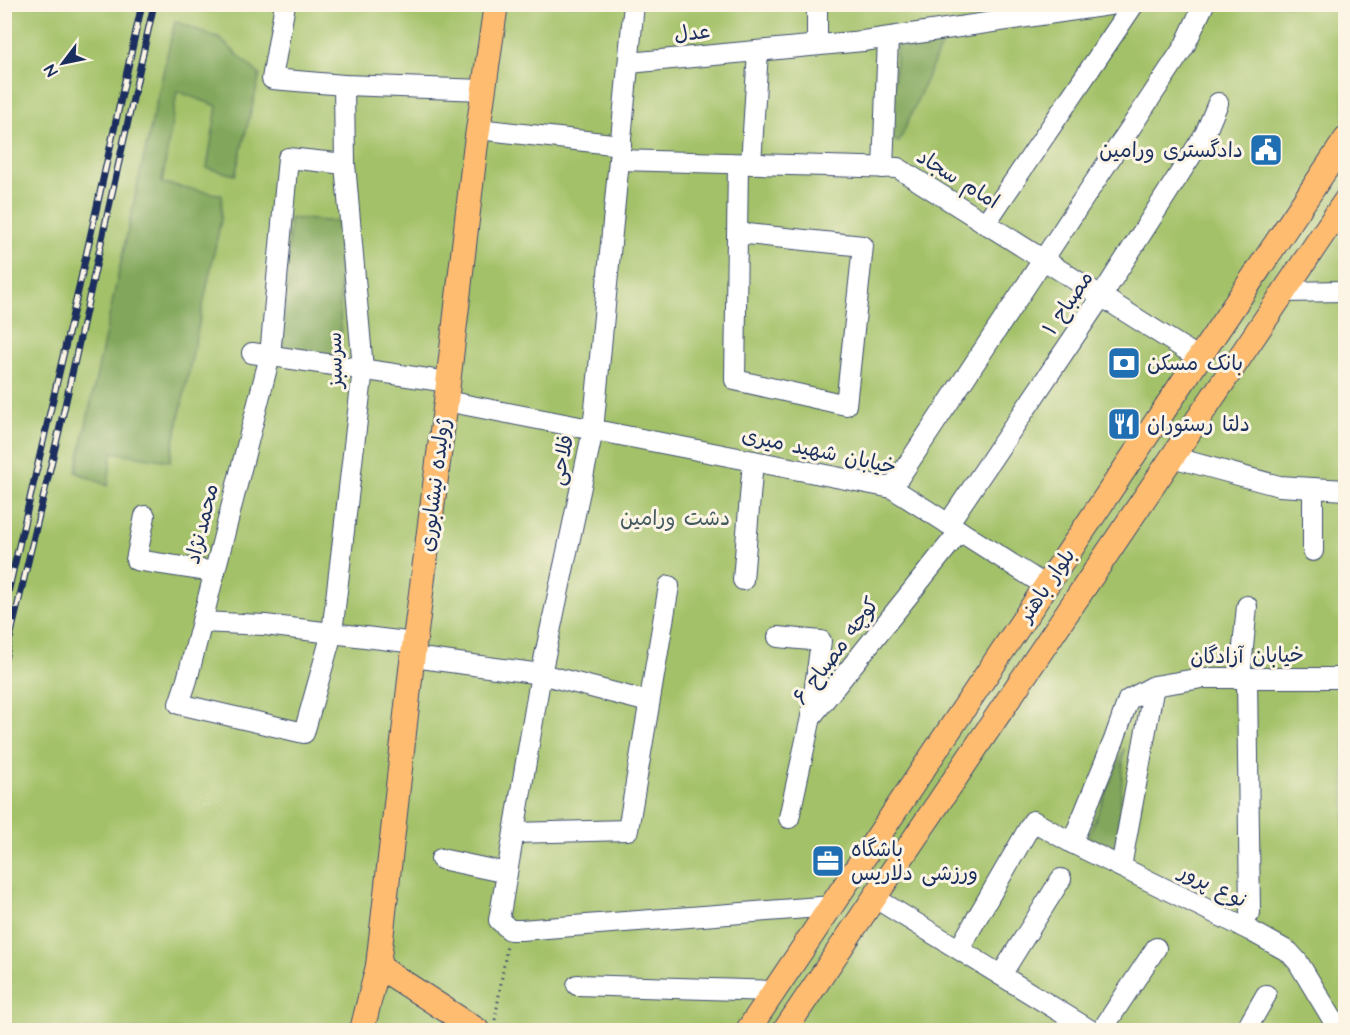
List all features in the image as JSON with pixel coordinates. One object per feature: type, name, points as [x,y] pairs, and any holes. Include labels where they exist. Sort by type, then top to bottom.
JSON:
[{"type":"main road","name":"ژولیده نیشابوری","points":[[362,1030],[378,966],[414,650],[478,129],[496,4]]},
{"type":"main road","name":"بلوار باهنر","points":[[748,1030],[1346,139]]},
{"type":"main road","name":"بلوار باهنر","points":[[785,1030],[1346,200]]},
{"type":"main road","points":[[378,966],[477,1030]]},
{"type":"street","points":[[285,4],[272,79],[344,85],[484,90]]},
{"type":"street","name":"فلاحی","points":[[504,925],[507,873],[541,674],[593,430],[634,4]]},
{"type":"street","points":[[817,4],[817,45]]},
{"type":"street","points":[[985,224],[1134,4]]},
{"type":"street","points":[[891,488],[1184,47],[1203,4]]},
{"type":"street","name":"عدل","points":[[629,63],[888,38],[1014,12],[1106,5]]},
{"type":"street","points":[[883,168],[888,38]]},
{"type":"street","points":[[737,233],[863,246],[846,405],[735,380],[737,233],[758,51]]},
{"type":"street","name":"سرسبز","points":[[179,704],[304,733],[332,633],[363,369],[345,164],[344,85]]},
{"type":"street","name":"مصباح ۱","points":[[954,528],[1205,134],[1218,103]]},
{"type":"street","name":"امام سجاد","points":[[478,129],[620,153],[744,164],[898,168],[1199,358]]},
{"type":"street","name":"محمدنژاد","points":[[179,704],[214,572],[261,354],[288,158],[345,164]]},
{"type":"street","points":[[1283,292],[1346,291]]},
{"type":"street","name":"خیابان شهید میری","points":[[261,354],[363,369],[593,430],[891,488],[1046,586]]},
{"type":"street","points":[[1172,457],[1279,486],[1346,490]]},
{"type":"street","points":[[743,580],[753,461]]},
{"type":"street","points":[[1313,488],[1313,551]]},
{"type":"street","points":[[145,516],[136,560],[214,572]]},
{"type":"street","name":"کوچه مصباح ۶","points":[[789,818],[812,717],[954,528]]},
{"type":"street","points":[[514,833],[628,830],[669,586]]},
{"type":"street","points":[[1247,606],[1243,678],[1250,912]]},
{"type":"street","points":[[202,622],[265,625],[332,633],[541,674],[649,702]]},
{"type":"street","points":[[778,637],[821,641],[812,717]]},
{"type":"street","name":"خیابان آزادگان","points":[[1072,843],[1128,700],[1154,686],[1202,678],[1346,678]]},
{"type":"street","points":[[1121,867],[1154,686]]},
{"type":"street","name":"نوع پرور","points":[[959,949],[1033,821],[1072,843],[1289,952],[1298,962],[1339,1030]]},
{"type":"street","points":[[441,859],[507,873]]},
{"type":"street","points":[[1001,975],[1061,879]]},
{"type":"street","points":[[875,897],[1090,1030]]},
{"type":"street","points":[[504,925],[832,906]]},
{"type":"street","points":[[1102,1030],[1156,948]]},
{"type":"street","points":[[577,985],[775,991]]},
{"type":"street","points":[[1246,1030],[1266,995]]},
{"type":"path","points":[[493,1030],[504,925]]},
{"type":"green space","name":"دشت ورامین","points":[[5,5],[1345,5],[1345,1030],[5,1030]]},
{"type":"green space","points":[[175,21],[220,39],[260,75],[235,175],[207,168],[217,106],[177,91],[162,183],[222,195],[221,220],[170,461],[112,452],[108,486],[76,472]]},
{"type":"green space","points":[[944,39],[899,142],[890,139],[897,43]]},
{"type":"green space","points":[[290,218],[339,222],[341,359],[282,347]]},
{"type":"green space","points":[[1124,748],[1117,851],[1088,837]]},
{"type":"railway","points":[[4,610],[142,4]]},
{"type":"railway","points":[[4,663],[64,410],[154,4]]},
{"type":"place","name":"دادگستری ورامین","points":[[1266,150]]},
{"type":"place","name":"بانک مسکن","points":[[1124,363]]},
{"type":"place","name":"دلتا رستوران","points":[[1124,424]]},
{"type":"place","name":"باشگاه ورزشی دلاریس","points":[[828,861]]}]
